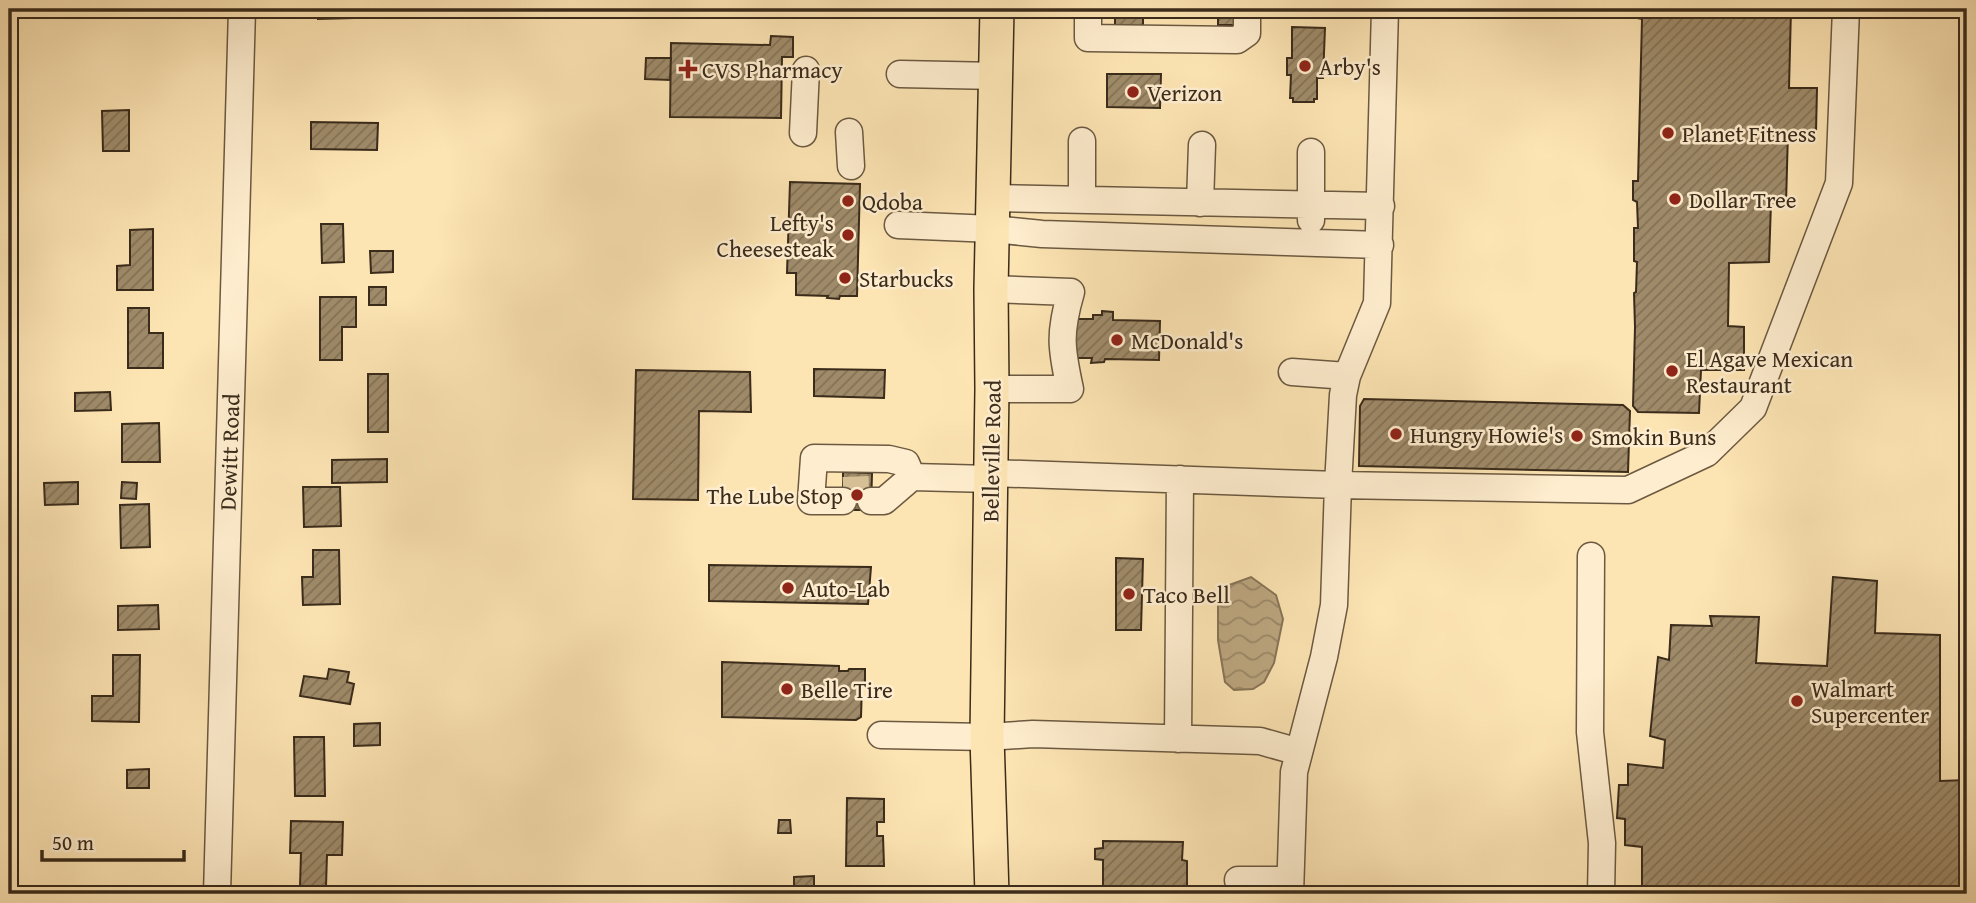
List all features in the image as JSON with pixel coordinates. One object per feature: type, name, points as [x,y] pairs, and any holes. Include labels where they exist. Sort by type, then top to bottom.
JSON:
[{"type":"main road","name":"Belleville Road","points":[[992,894],[987,737],[991,289],[998,9]]},
{"type":"street","name":"Dewitt Road","points":[[217,894],[242,9]]},
{"type":"street","points":[[1088,9],[1088,38],[1237,40],[1247,33],[1247,9]]},
{"type":"street","points":[[1238,880],[1290,887],[1294,772],[1324,657],[1334,605],[1343,395],[1347,376],[1377,303],[1385,9]]},
{"type":"street","points":[[843,496],[811,501],[814,458],[889,459],[906,463],[887,490],[991,476],[1628,490],[1707,453],[1753,408],[1839,183],[1846,9]]},
{"type":"street","points":[[803,133],[806,71]]},
{"type":"street","points":[[900,74],[997,76]]},
{"type":"street","points":[[849,132],[851,166]]},
{"type":"street","points":[[1082,141],[1082,200]]},
{"type":"street","points":[[1202,145],[1206,203],[1212,239]]},
{"type":"street","points":[[1311,152],[1311,243]]},
{"type":"street","points":[[898,225],[1082,200],[1381,206]]},
{"type":"street","points":[[993,214],[1042,234],[1380,245]]},
{"type":"street","points":[[991,289],[1071,292],[1064,319],[1062,343],[1070,389],[992,389]]},
{"type":"street","points":[[1292,372],[1347,376]]},
{"type":"street","points":[[1178,740],[1180,479]]},
{"type":"street","points":[[1591,556],[1590,732],[1602,843],[1601,894]]},
{"type":"street","points":[[881,736],[987,737],[1033,734],[1260,741],[1299,752]]},
{"type":"water","points":[[1251,577],[1276,595],[1283,619],[1274,663],[1264,682],[1253,689],[1234,690],[1225,682],[1218,640],[1218,589]]},
{"type":"building","points":[[318,9],[354,9],[354,18],[318,19]]},
{"type":"building","points":[[1115,9],[1143,9],[1143,34],[1115,34]]},
{"type":"building","points":[[1198,9],[1241,9],[1241,25],[1218,25],[1218,12],[1199,13]]},
{"type":"building","points":[[1638,9],[1791,9],[1789,88],[1817,88],[1816,132],[1788,132],[1786,204],[1771,203],[1769,262],[1729,263],[1728,326],[1744,327],[1744,370],[1701,370],[1699,413],[1638,412],[1633,406],[1634,293],[1637,262],[1634,261],[1634,228],[1638,228],[1633,181],[1638,181],[1642,19],[1637,18]]},
{"type":"building","name":"Arby's","points":[[1292,27],[1325,28],[1323,78],[1317,78],[1317,99],[1314,99],[1314,102],[1293,102],[1293,98],[1290,98],[1291,75],[1287,75],[1287,58],[1292,58]]},
{"type":"building","name":"CVS Pharmacy","points":[[771,36],[793,37],[793,57],[782,57],[781,118],[670,117],[671,43],[770,45]]},
{"type":"building","points":[[646,58],[671,58],[670,80],[645,79]]},
{"type":"building","points":[[1107,74],[1161,74],[1160,108],[1107,107]]},
{"type":"building","points":[[129,110],[129,151],[103,151],[102,111]]},
{"type":"building","points":[[311,122],[378,123],[377,150],[311,149]]},
{"type":"building","points":[[790,182],[860,184],[857,296],[840,296],[839,299],[796,295],[796,273],[787,273]]},
{"type":"building","points":[[321,224],[343,224],[344,262],[322,263]]},
{"type":"building","points":[[153,229],[153,290],[117,290],[117,266],[130,265],[130,230]]},
{"type":"building","points":[[370,251],[393,251],[393,272],[371,273]]},
{"type":"building","points":[[369,287],[386,287],[386,305],[369,305]]},
{"type":"building","points":[[320,297],[356,297],[356,327],[342,327],[342,360],[320,360]]},
{"type":"building","points":[[128,308],[149,308],[149,333],[163,333],[163,368],[128,368]]},
{"type":"building","name":"McDonald's","points":[[1102,311],[1113,312],[1113,320],[1160,321],[1159,360],[1105,359],[1104,362],[1091,363],[1092,358],[1075,358],[1076,319],[1093,319],[1093,315],[1102,315]]},
{"type":"building","points":[[814,369],[885,370],[884,398],[814,396]]},
{"type":"building","points":[[636,370],[750,372],[751,412],[699,411],[698,500],[633,499]]},
{"type":"building","points":[[368,374],[388,374],[388,432],[368,432]]},
{"type":"building","points":[[110,392],[111,410],[75,411],[75,393]]},
{"type":"building","points":[[1364,399],[1623,405],[1630,411],[1628,472],[1359,466],[1360,406]]},
{"type":"building","points":[[159,423],[160,462],[122,462],[122,424]]},
{"type":"building","points":[[387,459],[387,482],[332,483],[332,460]]},
{"type":"building","name":"The Lube Stop","points":[[843,472],[872,473],[871,510],[843,510]]},
{"type":"building","points":[[78,482],[78,504],[45,505],[44,483]]},
{"type":"building","points":[[122,482],[137,483],[136,499],[121,498]]},
{"type":"building","points":[[303,487],[340,487],[341,526],[304,527]]},
{"type":"building","points":[[149,504],[150,547],[121,548],[120,505]]},
{"type":"building","points":[[313,550],[339,550],[340,604],[303,605],[302,577],[313,577]]},
{"type":"building","name":"Taco Bell","points":[[1116,558],[1143,559],[1141,630],[1116,630]]},
{"type":"building","points":[[709,565],[871,567],[868,604],[709,601]]},
{"type":"building","name":"Walmart Supercenter","points":[[1833,577],[1877,581],[1875,633],[1940,635],[1940,781],[1967,780],[1967,890],[1936,888],[1936,894],[1642,894],[1642,847],[1625,845],[1625,819],[1617,818],[1619,785],[1628,785],[1628,764],[1663,768],[1665,740],[1650,736],[1658,657],[1669,660],[1671,625],[1712,626],[1710,616],[1759,617],[1756,663],[1827,666]]},
{"type":"building","points":[[158,605],[159,629],[118,630],[118,606]]},
{"type":"building","points":[[113,655],[140,655],[139,722],[92,721],[92,696],[113,696]]},
{"type":"building","points":[[722,662],[839,666],[839,671],[865,669],[861,717],[856,720],[722,717]]},
{"type":"building","points":[[329,669],[349,672],[347,682],[354,684],[350,704],[300,696],[304,676],[327,679]]},
{"type":"building","points":[[380,723],[380,745],[354,746],[354,724]]},
{"type":"building","points":[[294,737],[324,737],[325,796],[295,796]]},
{"type":"building","points":[[149,769],[149,788],[127,788],[127,770]]},
{"type":"building","points":[[847,798],[884,799],[884,822],[877,822],[877,836],[883,836],[884,866],[846,866]]},
{"type":"building","points":[[779,820],[790,820],[791,833],[778,833]]},
{"type":"building","points":[[291,821],[343,822],[342,855],[327,855],[326,886],[300,886],[301,853],[290,853]]},
{"type":"building","points":[[1103,841],[1183,842],[1182,860],[1187,861],[1187,893],[1103,892],[1103,860],[1095,859],[1095,849],[1103,848]]},
{"type":"building","points":[[814,876],[814,894],[794,894],[794,877]]},
{"type":"tunnel","points":[[843,490],[872,489]]},
{"type":"place","name":"Arby's","points":[[1305,66]]},
{"type":"place","name":"CVS Pharmacy","points":[[688,69]]},
{"type":"place","name":"Verizon","points":[[1133,92]]},
{"type":"place","name":"Planet Fitness","points":[[1668,133]]},
{"type":"place","name":"Dollar Tree","points":[[1675,199]]},
{"type":"place","name":"Qdoba","points":[[848,201]]},
{"type":"place","name":"Lefty's Cheesesteak","points":[[848,235]]},
{"type":"place","name":"Starbucks","points":[[845,278]]},
{"type":"place","name":"McDonald's","points":[[1117,340]]},
{"type":"place","name":"El Agave Mexican Restaurant","points":[[1672,371]]},
{"type":"place","name":"Hungry Howie's","points":[[1396,434]]},
{"type":"place","name":"Smokin Buns","points":[[1577,436]]},
{"type":"place","name":"The Lube Stop","points":[[857,495]]},
{"type":"place","name":"Auto-Lab","points":[[788,588]]},
{"type":"place","name":"Taco Bell","points":[[1129,594]]},
{"type":"place","name":"Belle Tire","points":[[787,689]]},
{"type":"place","name":"Walmart Supercenter","points":[[1797,701]]}]
